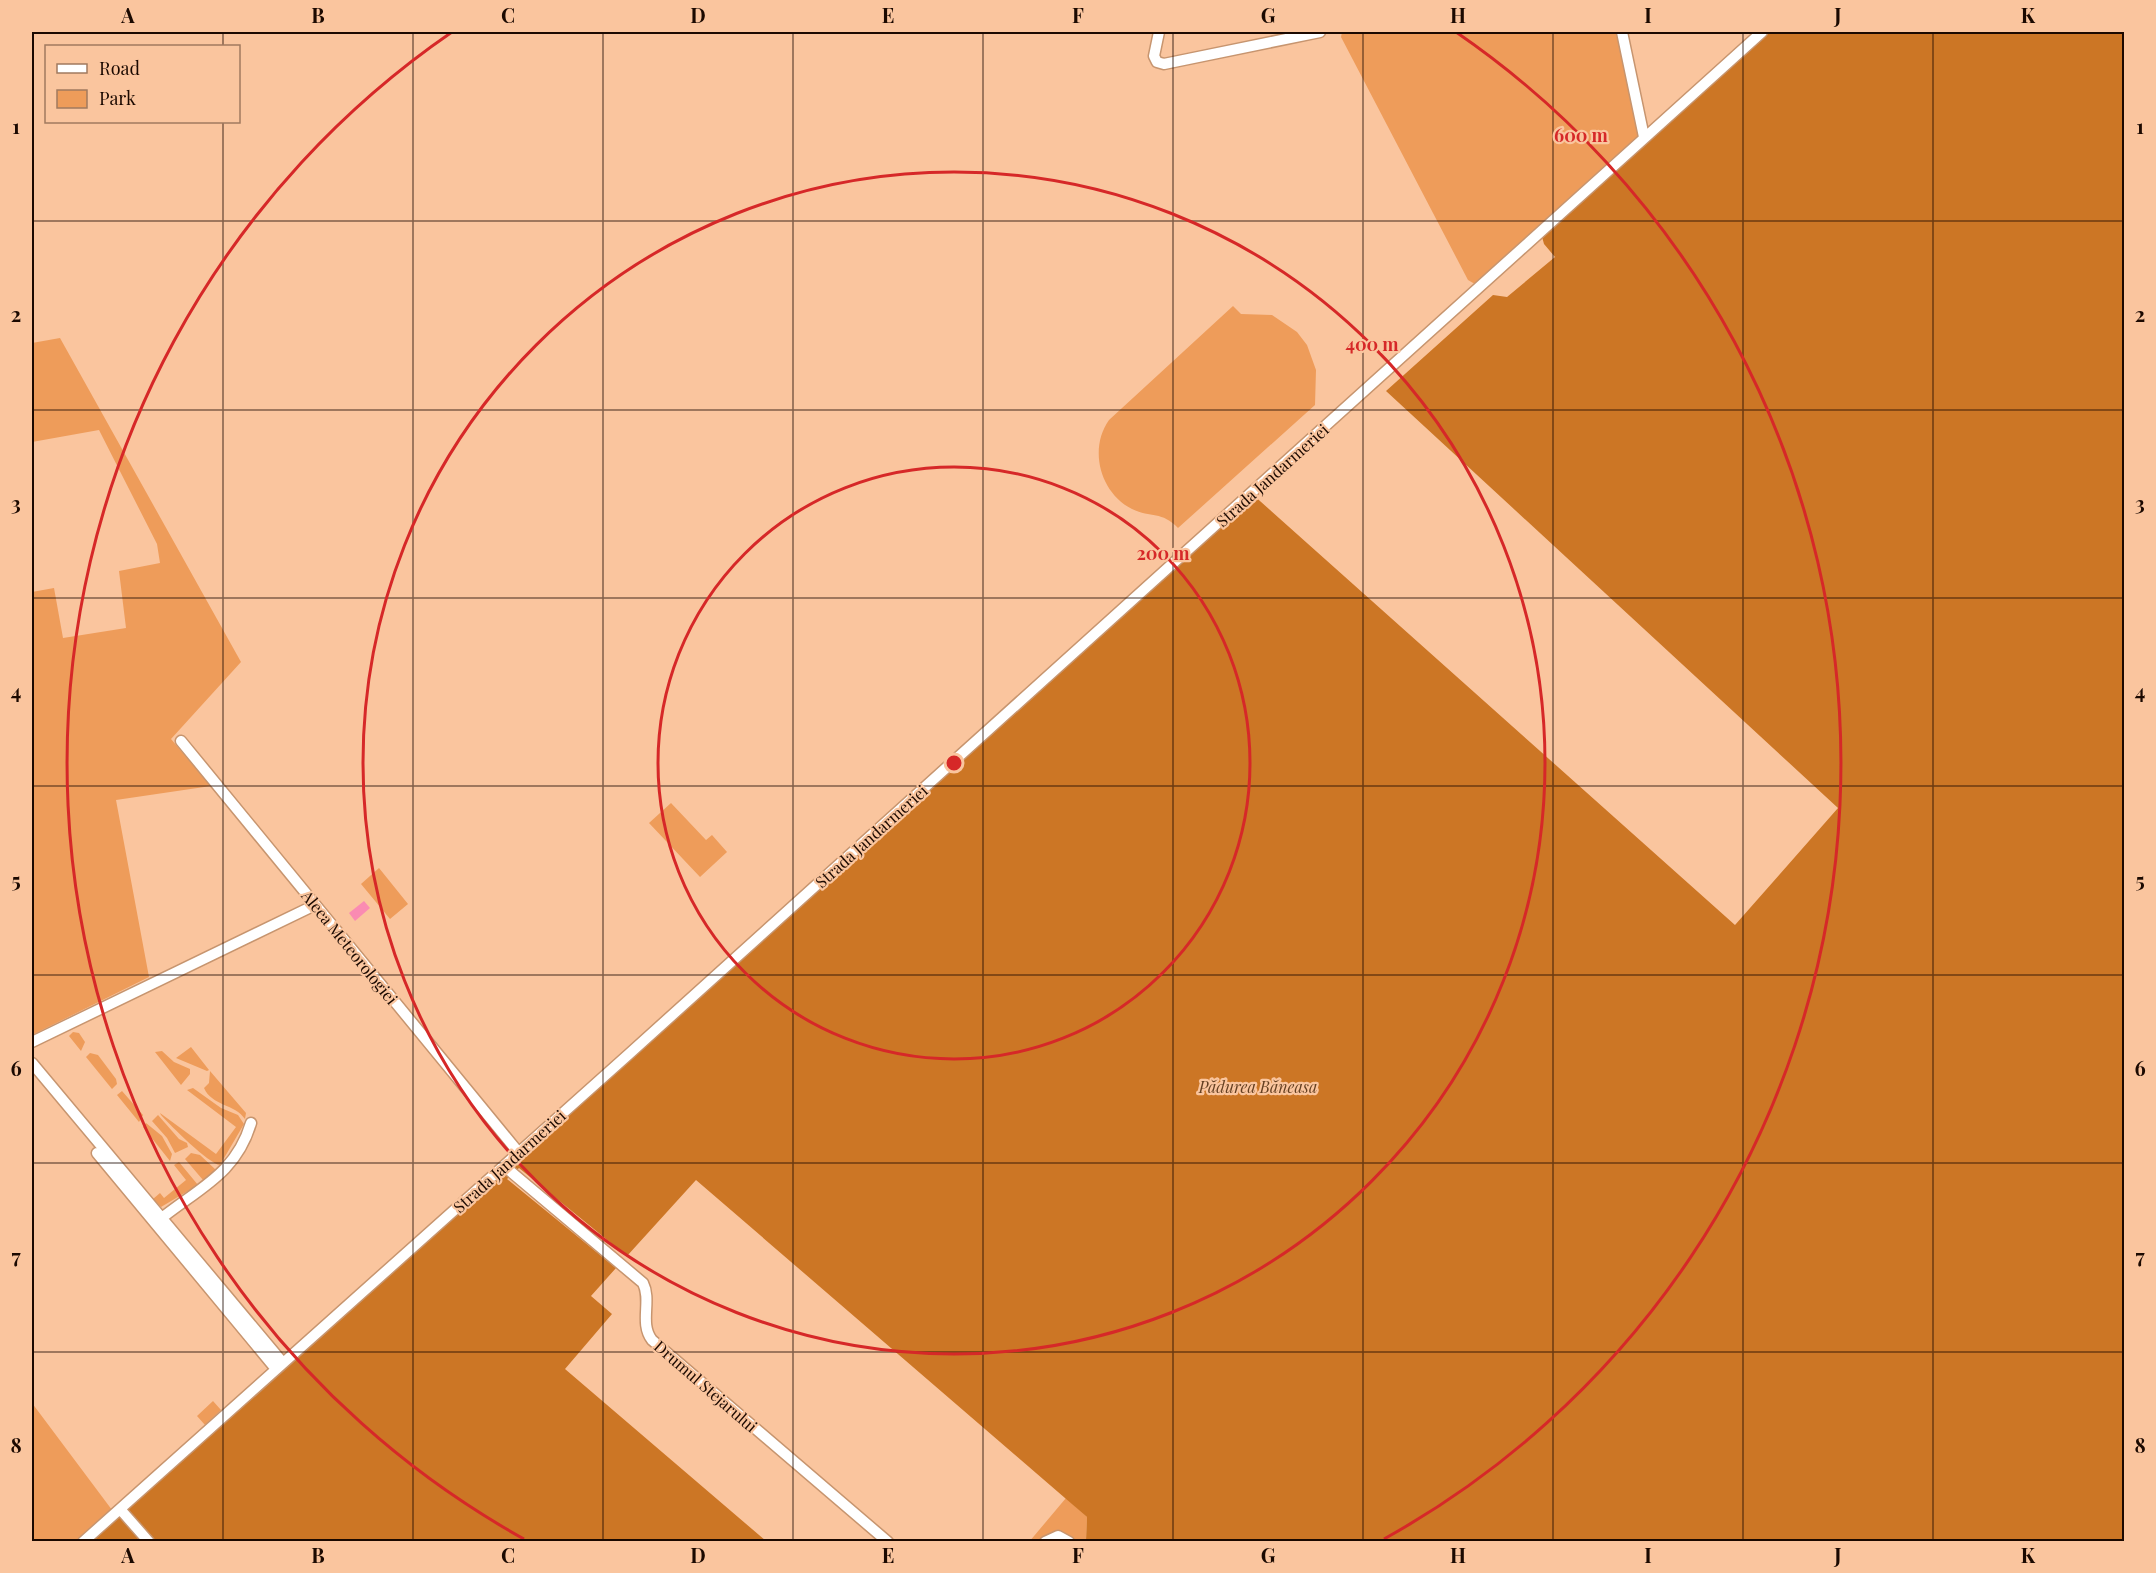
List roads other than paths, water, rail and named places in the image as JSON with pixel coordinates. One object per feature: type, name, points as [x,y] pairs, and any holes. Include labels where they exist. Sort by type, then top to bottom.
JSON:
[{"type":"street","points":[[1160,32],[1154,51],[1157,62],[1164,64],[1320,32]]},
{"type":"street","points":[[1622,32],[1644,137]]},
{"type":"street","name":"Strada Jandarmeriei","points":[[83,1542],[519,1153],[1762,32]]},
{"type":"street","name":"Aleea Meteorologiei","points":[[181,741],[519,1153]]},
{"type":"street","points":[[32,1042],[315,905]]},
{"type":"street","points":[[32,1063],[92,1138],[163,1217],[280,1366]]},
{"type":"street","points":[[163,1217],[225,1171],[242,1148],[251,1123]]},
{"type":"street","points":[[97,1153],[280,1366]]},
{"type":"street","name":"Drumul Stejarului","points":[[504,1166],[643,1283],[646,1293],[646,1331],[652,1340],[888,1542]]},
{"type":"street","points":[[120,1509],[149,1542]]},
{"type":"street","points":[[1045,1542],[1058,1536],[1069,1542]]},
{"type":"park label","name":"Pădurea Băneasa","points":[[1258,1086]]}]
